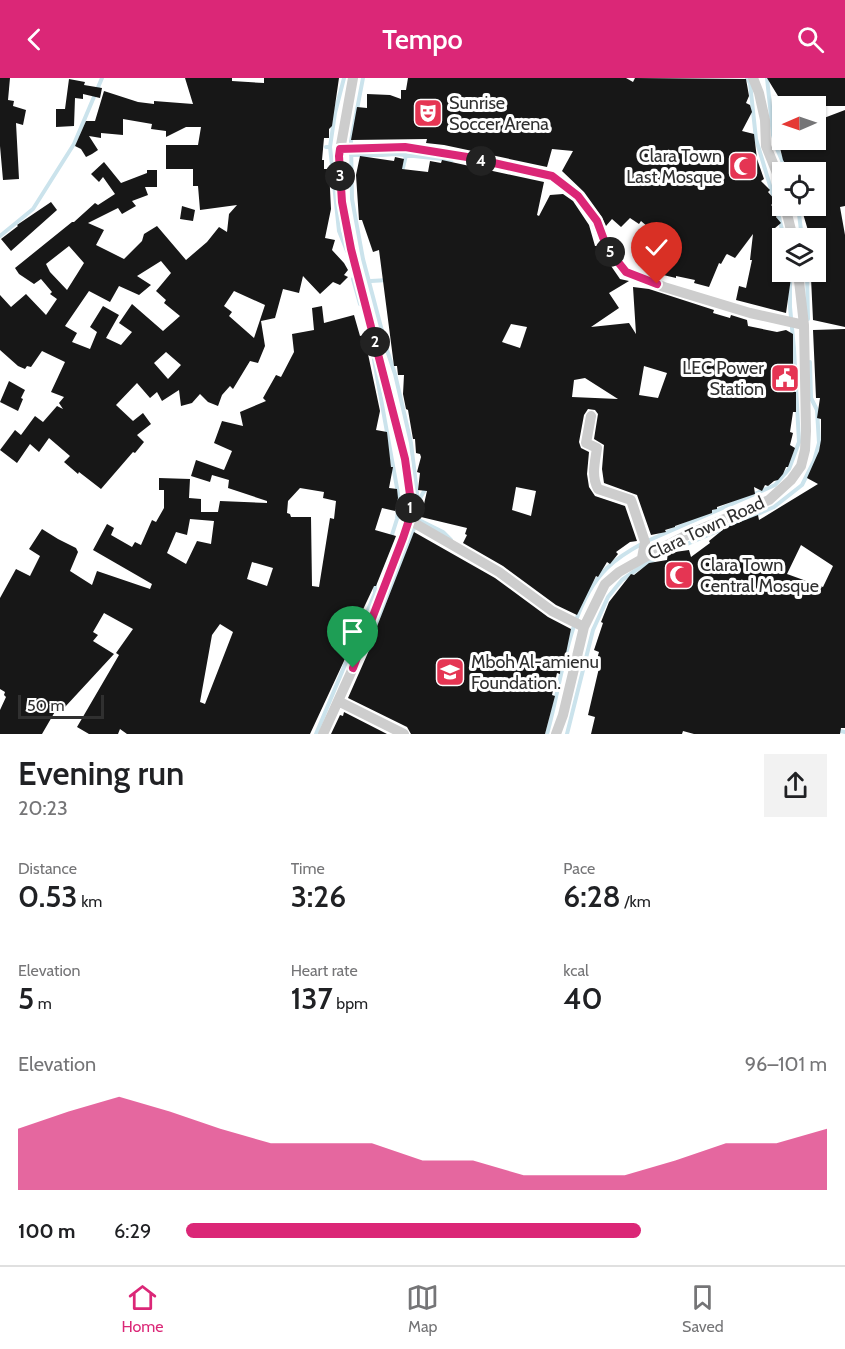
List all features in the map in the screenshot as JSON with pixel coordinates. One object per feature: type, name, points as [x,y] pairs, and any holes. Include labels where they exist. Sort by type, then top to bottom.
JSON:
[{"type":"street","points":[[323,734],[353,668],[409,520],[411,502],[405,459],[351,249],[342,202],[339,156],[353,78]]},
{"type":"street","points":[[753,78],[765,120],[766,146],[772,162]]},
{"type":"street","points":[[340,149],[405,147],[467,157],[552,176],[578,196],[597,221],[607,248],[626,272],[664,287],[804,325]]},
{"type":"street","name":"Clara Town Road","points":[[556,734],[584,627],[605,584],[642,558],[689,534],[769,500],[791,480],[801,466],[806,431],[804,325],[799,282]]},
{"type":"street","points":[[591,416],[586,443],[597,448],[593,477],[596,486],[598,489],[631,500],[645,542],[642,558]]},
{"type":"street","points":[[409,520],[499,573],[552,610],[584,627]]},
{"type":"street","points":[[338,701],[404,734]]},
{"type":"building","points":[[0,78],[10,78],[8,100],[14,101],[13,106],[26,110],[23,125],[16,123],[19,179],[3,180],[0,146]]},
{"type":"building","points":[[185,78],[232,78],[232,81],[264,83],[264,78],[339,78],[332,126],[329,129],[329,138],[324,138],[322,160],[324,160],[324,169],[329,169],[331,209],[325,238],[335,240],[332,250],[344,263],[348,270],[344,275],[348,277],[340,285],[333,282],[320,294],[303,276],[299,293],[283,289],[275,318],[261,321],[265,346],[258,363],[250,361],[233,389],[230,386],[222,395],[218,406],[208,402],[200,394],[192,403],[181,406],[179,390],[162,401],[157,392],[150,398],[137,383],[116,405],[133,421],[143,413],[151,424],[137,435],[144,442],[101,489],[64,462],[70,456],[49,438],[39,452],[30,444],[17,463],[0,450],[15,430],[21,435],[35,416],[43,422],[57,406],[63,409],[59,403],[64,397],[51,392],[65,362],[42,351],[31,367],[27,366],[25,369],[18,366],[0,350],[0,295],[11,307],[26,294],[46,315],[57,299],[50,294],[52,292],[41,279],[34,284],[19,274],[15,268],[95,203],[98,205],[115,194],[103,177],[99,182],[91,174],[104,162],[121,183],[147,173],[147,170],[157,170],[157,187],[145,187],[148,195],[132,201],[136,206],[122,214],[118,208],[88,223],[104,230],[96,245],[124,259],[142,241],[144,234],[157,226],[186,260],[207,242],[219,227],[227,232],[229,214],[237,205],[200,210],[198,186],[193,186],[193,169],[166,169],[166,145],[198,145],[201,127],[186,127],[166,137],[166,131],[151,129],[152,124],[123,119],[123,135],[101,133],[101,138],[89,136],[98,150],[92,154],[86,157],[81,149],[75,146],[86,121],[95,121],[104,91],[138,102],[193,104]],"holes":[[[69,246],[84,263],[67,290],[50,272],[46,264]],[[161,261],[171,273],[156,291],[166,300],[164,303],[180,316],[163,331],[132,304],[119,323],[132,332],[121,345],[106,338],[119,315],[103,306],[90,327],[97,332],[90,349],[72,342],[77,333],[65,326],[89,291],[110,302],[119,286],[139,295],[151,285],[137,276]],[[234,291],[265,305],[254,338],[229,316],[232,312],[224,306]],[[166,352],[181,365],[168,379],[154,363]]]},
{"type":"building","points":[[408,78],[626,78],[633,82],[635,78],[746,79],[749,96],[746,103],[750,105],[752,112],[742,131],[754,134],[757,159],[764,179],[761,181],[770,190],[768,192],[772,196],[772,216],[777,216],[781,223],[772,228],[772,282],[790,282],[786,313],[736,300],[739,286],[746,288],[752,260],[750,260],[753,234],[735,258],[727,254],[721,264],[719,263],[709,287],[694,283],[695,280],[659,274],[663,258],[659,257],[665,236],[653,234],[654,232],[641,221],[639,224],[630,218],[621,227],[612,219],[606,226],[584,192],[562,171],[573,151],[552,149],[547,167],[426,143],[427,139],[351,140],[357,107],[367,108],[367,94],[390,95],[401,99],[401,90],[406,90]]},
{"type":"building","points":[[767,78],[845,78],[845,106],[826,106],[826,96],[778,96]]},
{"type":"building","points":[[69,79],[85,82],[84,85],[102,88],[100,98],[83,94],[83,99],[75,98],[74,126],[56,127],[56,109],[65,109]]},
{"type":"building","points":[[845,110],[845,206],[840,207],[845,235],[845,327],[813,320],[811,282],[826,282],[826,228],[807,228],[804,216],[826,216],[826,162],[784,162],[780,150],[826,150],[826,117]]},
{"type":"building","points":[[360,156],[394,161],[395,157],[404,159],[402,169],[428,172],[430,161],[441,163],[442,160],[544,182],[537,215],[539,216],[550,195],[563,194],[573,201],[589,225],[595,246],[598,246],[607,263],[620,279],[629,281],[609,293],[619,308],[591,327],[629,323],[636,334],[633,287],[649,289],[714,310],[713,313],[730,318],[731,315],[747,320],[748,326],[777,332],[786,330],[793,334],[793,383],[795,383],[796,392],[796,412],[793,412],[790,432],[793,433],[790,445],[795,448],[788,467],[778,480],[768,486],[765,485],[762,491],[754,487],[755,494],[717,507],[712,510],[712,513],[665,530],[666,532],[651,535],[637,495],[604,483],[602,469],[604,445],[594,439],[598,414],[595,410],[588,409],[584,415],[579,442],[581,448],[589,452],[587,474],[589,487],[595,496],[625,506],[637,541],[630,542],[616,552],[618,554],[610,564],[607,562],[598,577],[596,576],[577,615],[556,605],[503,566],[463,543],[467,535],[465,534],[467,528],[421,517],[427,491],[418,490],[420,473],[417,472],[421,457],[416,453],[415,439],[413,439],[406,409],[403,394],[404,375],[398,375],[397,366],[394,366],[379,250],[373,252],[362,220],[359,220],[356,175]],"holes":[[[511,324],[527,327],[520,348],[502,342]],[[644,366],[667,373],[658,398],[639,395]],[[585,378],[618,399],[572,397],[574,380]],[[516,487],[536,491],[531,516],[512,510]]]},
{"type":"building","points":[[51,202],[57,210],[11,251],[1,239]]},
{"type":"building","points":[[182,206],[195,210],[193,221],[180,219]]},
{"type":"building","points":[[322,306],[324,323],[354,315],[360,336],[364,335],[380,411],[376,430],[387,432],[391,467],[393,467],[389,488],[397,489],[398,498],[395,511],[382,508],[375,530],[396,536],[376,586],[359,618],[355,632],[357,633],[310,734],[127,734],[120,729],[118,734],[89,734],[77,727],[119,655],[116,653],[133,629],[104,613],[93,632],[98,635],[93,641],[114,654],[65,707],[60,703],[42,734],[0,734],[0,710],[6,697],[5,692],[0,689],[0,598],[16,569],[30,576],[40,556],[29,549],[42,529],[76,548],[78,552],[70,571],[92,585],[97,571],[150,589],[152,584],[93,550],[107,524],[114,528],[111,535],[132,547],[135,542],[141,545],[152,520],[156,522],[164,508],[164,490],[159,490],[159,478],[190,479],[189,498],[201,499],[201,512],[218,512],[220,501],[267,503],[267,501],[228,488],[229,480],[212,475],[210,482],[191,476],[196,460],[224,470],[232,451],[214,443],[222,421],[243,426],[240,412],[266,401],[263,398],[276,375],[281,377],[294,352],[292,334],[314,330],[312,308]],"holes":[[[300,488],[324,492],[323,498],[336,501],[334,519],[330,518],[319,587],[312,586],[311,517],[291,517],[287,513],[288,501]],[[190,519],[214,521],[211,544],[197,541],[186,564],[167,553],[176,532],[187,535]],[[252,562],[273,568],[267,586],[247,579]],[[220,624],[233,632],[205,704],[200,702],[212,635]]]},
{"type":"building","points":[[845,329],[845,728],[841,728],[840,734],[694,734],[683,731],[682,734],[591,734],[595,717],[588,715],[599,668],[595,666],[599,652],[594,650],[603,623],[601,622],[609,602],[631,574],[634,575],[649,563],[667,560],[668,553],[689,550],[691,557],[725,528],[758,515],[759,520],[818,484],[807,478],[819,451],[821,440],[821,419],[817,418],[820,398],[816,398],[813,330]],"holes":[[[801,545],[833,566],[823,587],[787,574]]]},
{"type":"building","points":[[9,381],[25,390],[18,411],[0,402]]},
{"type":"building","points":[[414,532],[495,578],[548,617],[571,629],[565,658],[561,656],[560,674],[557,673],[552,695],[555,696],[545,734],[411,734],[407,727],[348,698],[378,630],[376,629]]},
{"type":"building","points":[[344,712],[387,734],[331,734],[340,715],[343,716]]},
{"type":"waterway","points":[[0,236],[33,209],[74,144],[102,78]]},
{"type":"waterway","points":[[326,147],[330,147],[335,113],[344,78]]},
{"type":"waterway","points":[[363,78],[351,141],[352,199],[363,259],[395,374],[411,443],[418,501],[415,526],[364,654]]},
{"type":"waterway","points":[[747,78],[750,83],[756,139],[782,228]]},
{"type":"waterway","points":[[767,78],[773,135],[783,162]]},
{"type":"waterway","points":[[330,147],[339,231],[347,251]]},
{"type":"waterway","points":[[351,155],[395,154],[452,160]]},
{"type":"waterway","points":[[402,172],[406,155]]},
{"type":"waterway","points":[[799,216],[801,228]]},
{"type":"waterway","points":[[353,279],[360,304]]},
{"type":"waterway","points":[[371,281],[388,280]]},
{"type":"waterway","points":[[547,734],[575,624],[583,603],[607,568],[645,542],[775,485],[789,469],[799,442],[790,282]]},
{"type":"waterway","points":[[807,282],[808,319]]},
{"type":"waterway","points":[[374,360],[399,499],[397,519],[391,538]]},
{"type":"waterway","points":[[567,734],[593,630],[608,597],[622,580],[666,553],[774,507],[802,485],[814,461],[819,443],[817,410],[811,398],[810,362]]},
{"type":"waterway","points":[[419,500],[427,486]]},
{"type":"waterway","points":[[417,519],[443,532],[451,540]]},
{"type":"waterway","points":[[316,734],[375,593],[375,582]]},
{"type":"waterway","points":[[836,730],[845,732]]},
{"type":"place","name":"Sunrise Soccer Arena","points":[[428,113]]},
{"type":"place","name":"Clara Town Last Mosque","points":[[743,166]]},
{"type":"place","name":"LEC Power Station","points":[[785,378]]},
{"type":"place","name":"Clara Town Central Mosque","points":[[679,575]]},
{"type":"place","name":"Mboh Al-amienu Foundation.","points":[[450,672]]},
{"type":"route","points":[[353,668],[403,538],[409,520],[411,502],[405,459],[351,249],[342,202],[340,149],[405,147],[467,157],[552,176],[578,196],[597,221],[607,248],[626,272],[657,284]]}]
